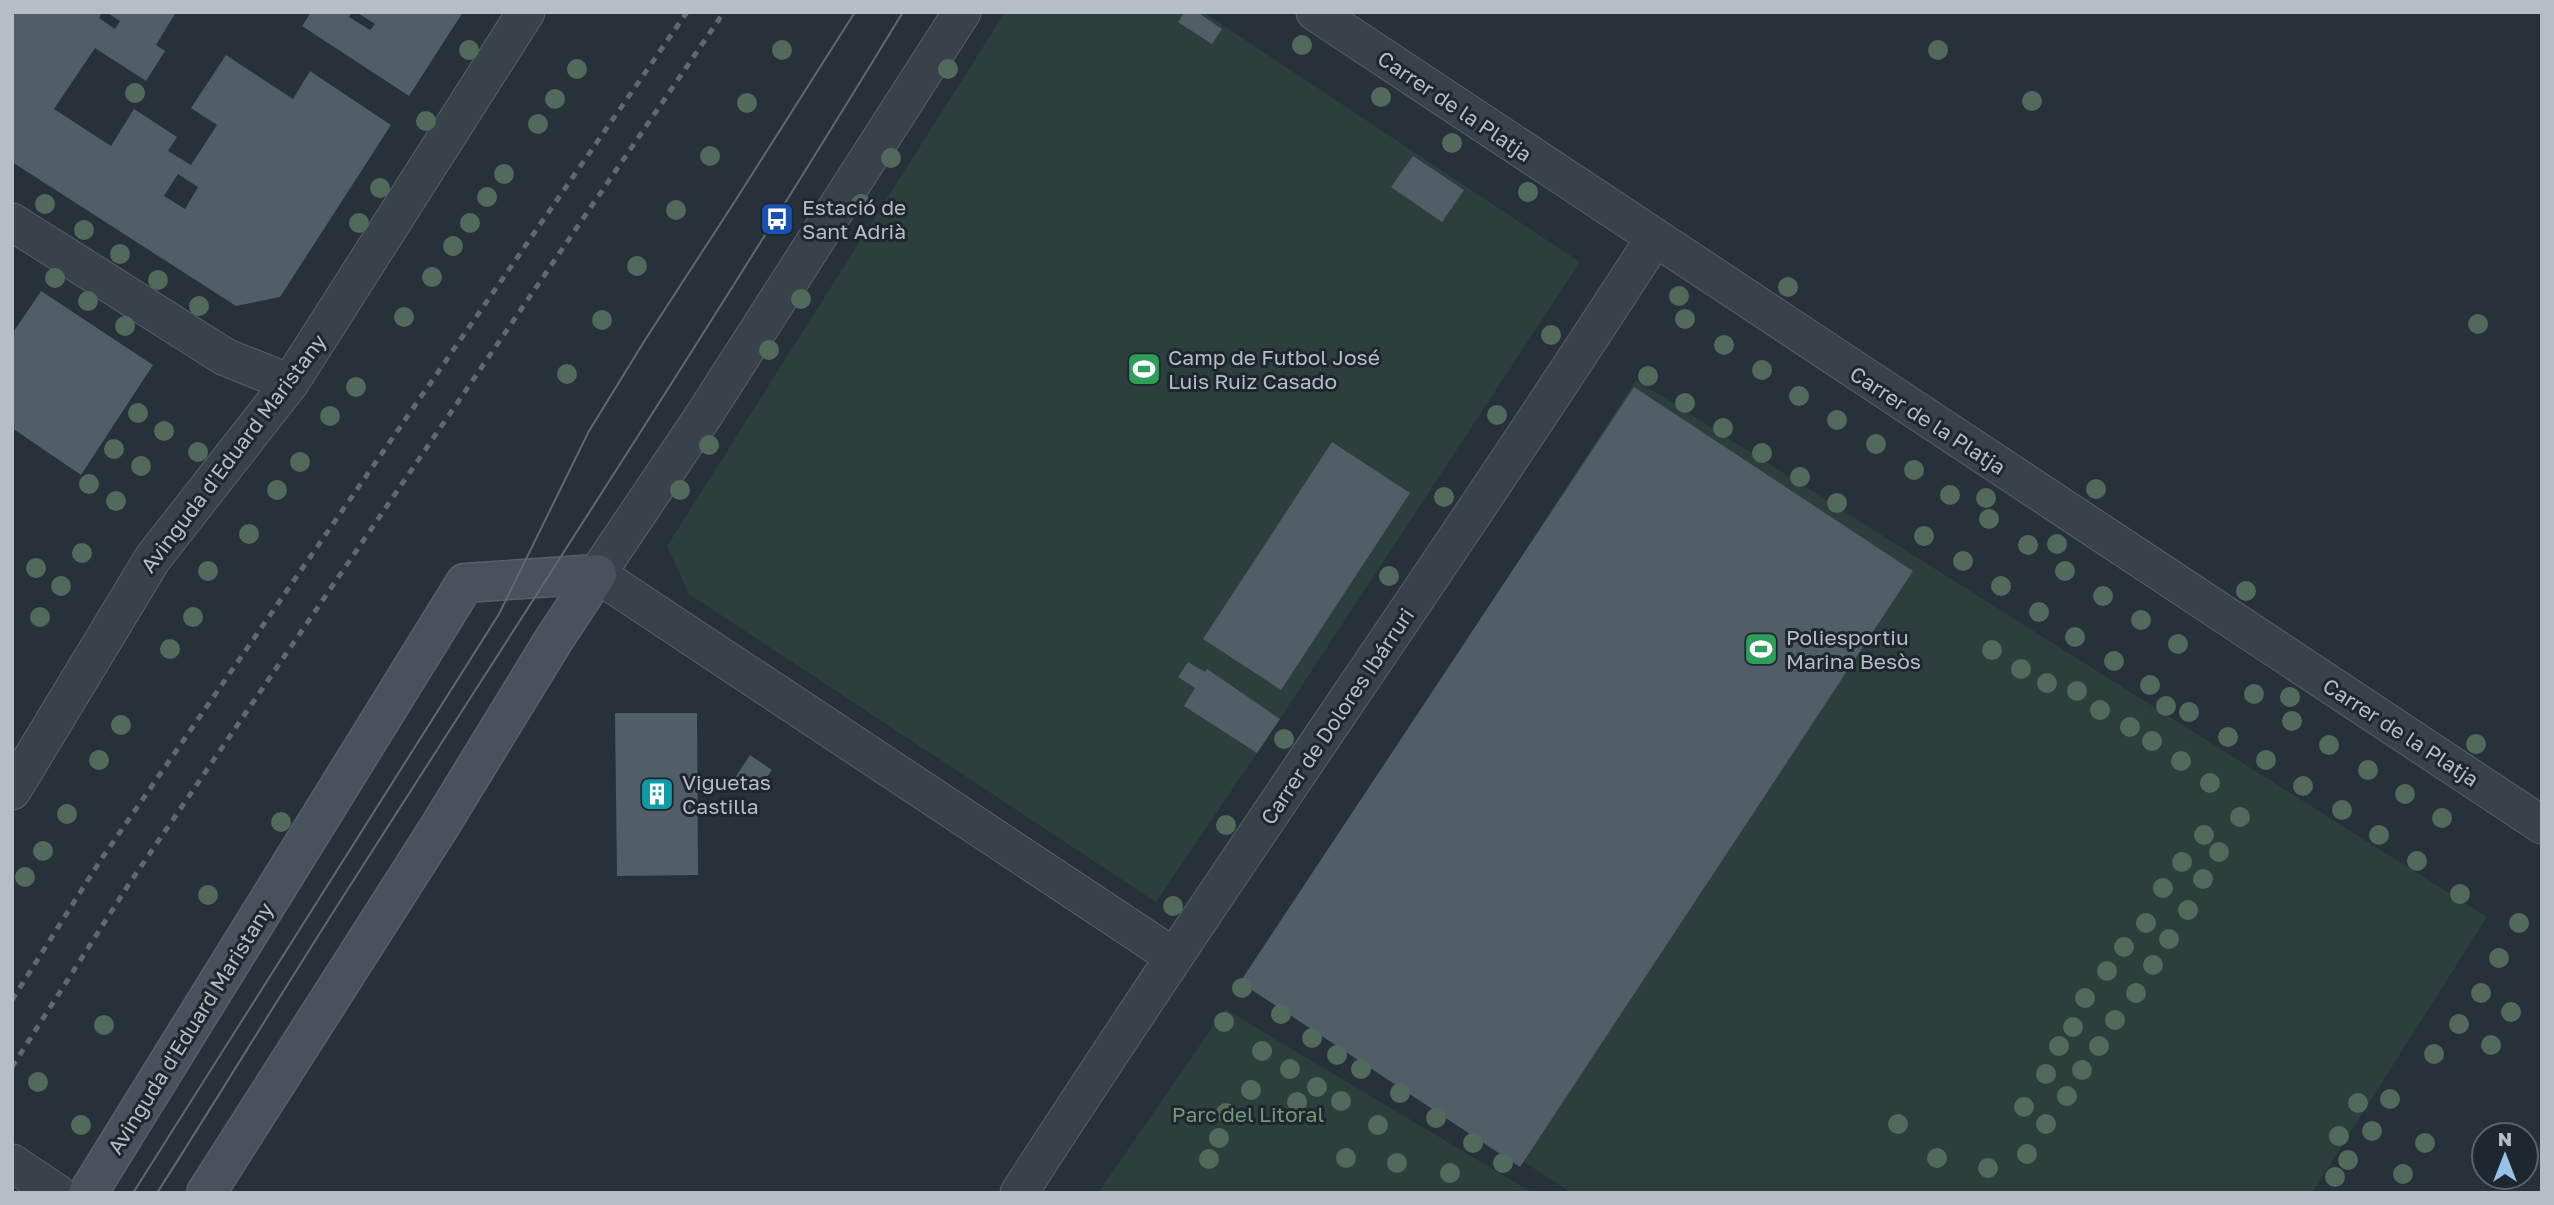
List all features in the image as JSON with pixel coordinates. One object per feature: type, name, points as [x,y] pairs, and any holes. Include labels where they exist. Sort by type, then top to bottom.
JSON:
[{"type":"main road","name":"Avinguda d'Eduard Maristany","points":[[88,1193],[465,583],[597,574]]},
{"type":"main road","points":[[210,1187],[597,574]]},
{"type":"street","name":"Avinguda d'Eduard Maristany","points":[[12,791],[153,558],[290,383],[526,12]]},
{"type":"street","points":[[962,12],[704,415],[597,574],[1174,957]]},
{"type":"street","name":"Carrer de la Platja","points":[[1315,12],[2542,825]]},
{"type":"street","points":[[12,222],[225,357],[290,383]]},
{"type":"street","name":"Carrer de Dolores Ibárruri","points":[[1018,1193],[1174,957],[1407,615],[1654,239]]},
{"type":"street","points":[[12,1163],[57,1193]]},
{"type":"green space","name":"Camp de Futbol José Luis Ruiz Casado","points":[[1005,12],[1203,12],[1580,262],[1280,719],[1156,902],[689,594],[667,546]]},
{"type":"green space","name":"Poliesportiu Marina Besòs","points":[[1636,380],[2487,917],[2312,1193],[1572,1193],[1244,983]]},
{"type":"green space","name":"Parc del Litoral","points":[[1225,1009],[1533,1193],[1098,1193]]},
{"type":"building","points":[[12,12],[102,12],[99,18],[115,29],[120,21],[106,12],[176,12],[156,45],[165,51],[146,81],[95,48],[54,109],[111,146],[134,109],[177,137],[168,151],[191,165],[217,125],[191,108],[226,55],[293,99],[310,71],[391,125],[280,297],[236,306],[12,162]],"holes":[[[178,174],[198,187],[185,209],[164,196]]]},
{"type":"building","points":[[311,12],[352,12],[349,17],[370,30],[375,24],[356,12],[463,12],[409,96],[302,26]]},
{"type":"building","points":[[1185,12],[1197,12],[1222,29],[1212,44],[1178,22]]},
{"type":"building","points":[[1413,156],[1464,190],[1442,222],[1391,187]]},
{"type":"building","points":[[41,291],[153,365],[81,475],[12,428],[12,334]]},
{"type":"building","points":[[1634,387],[1913,571],[1520,1167],[1240,982]]},
{"type":"building","points":[[1332,442],[1410,493],[1281,690],[1203,639]]},
{"type":"building","points":[[1188,662],[1205,672],[1207,669],[1280,719],[1257,753],[1184,706],[1195,688],[1178,677]]},
{"type":"building","name":"Viguetas Castilla","points":[[615,713],[697,713],[698,875],[617,876]]},
{"type":"building","points":[[750,755],[772,770],[756,792],[735,778]]},
{"type":"tram line","points":[[133,1193],[499,614],[589,431],[855,12]]},
{"type":"tram line","points":[[157,1193],[700,338],[903,12]]},
{"type":"railway","points":[[12,1000],[100,861],[687,12]]},
{"type":"railway","points":[[12,1067],[129,884],[724,12]]},
{"type":"place","name":"Estació de Sant Adrià","points":[[777,219]]},
{"type":"place","name":"Camp de Futbol José Luis Ruiz Casado","points":[[1144,369]]},
{"type":"place","name":"Poliesportiu Marina Besòs","points":[[1761,649]]},
{"type":"place","name":"Viguetas Castilla","points":[[657,794]]}]
